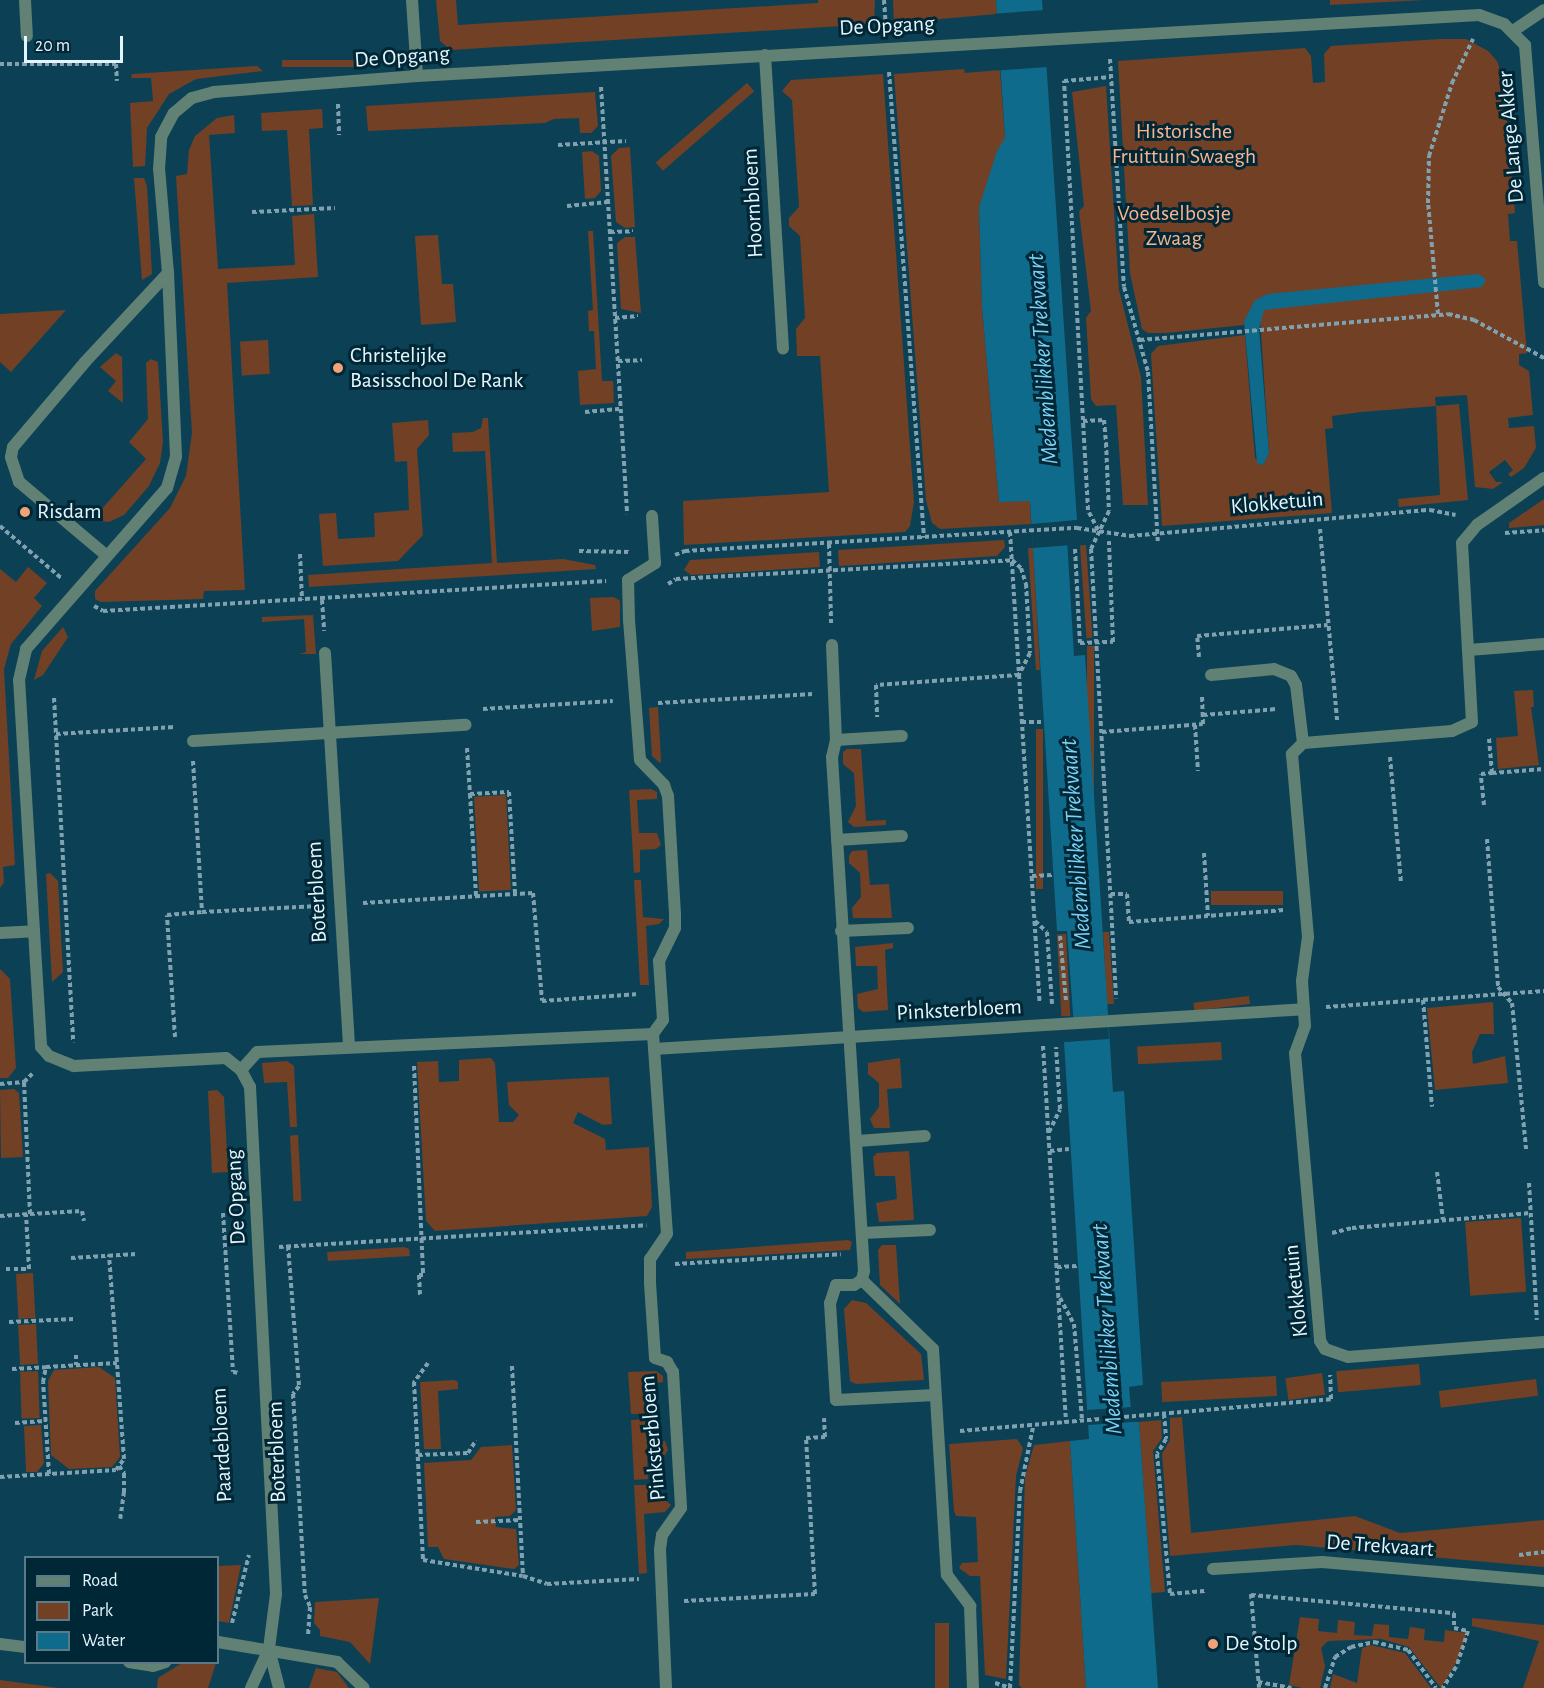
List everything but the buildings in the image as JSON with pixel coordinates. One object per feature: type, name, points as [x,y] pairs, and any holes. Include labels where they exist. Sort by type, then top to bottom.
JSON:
[{"type":"street","points":[[25,0],[27,36]]},
{"type":"street","points":[[412,0],[417,76]]},
{"type":"street","points":[[1513,31],[1544,10]]},
{"type":"street","name":"De Opgang","points":[[49,1056],[41,1047],[19,680],[26,649],[167,488],[177,456],[168,273],[159,169],[161,137],[174,113],[192,98],[214,92],[417,76],[1109,34],[1479,15],[1513,31]]},
{"type":"street","name":"De Lange Akker","points":[[1513,31],[1525,45],[1544,282]]},
{"type":"street","name":"Hoornbloem","points":[[765,55],[783,348]]},
{"type":"street","points":[[107,556],[19,482],[10,457],[13,447],[86,362],[168,273]]},
{"type":"street","points":[[1303,743],[1452,730],[1472,722],[1469,650],[1460,550],[1466,535],[1477,525],[1544,478]]},
{"type":"street","points":[[627,580],[655,563],[652,516]]},
{"type":"street","name":"Pinksterbloem","points":[[627,580],[640,760],[664,785],[668,796],[675,928],[659,961],[663,1020],[653,1034],[667,1234],[656,1246],[650,1266],[655,1358],[667,1362],[673,1372],[681,1508],[662,1535],[660,1577],[666,1688]]},
{"type":"street","points":[[1469,650],[1544,644]]},
{"type":"street","points":[[832,645],[836,740],[832,757],[841,931],[858,1141],[862,1280],[933,1348],[936,1433],[947,1575],[970,1606],[973,1688]]},
{"type":"street","name":"Boterbloem","points":[[325,653],[349,1047]]},
{"type":"street","name":"Klokketuin","points":[[1206,675],[1274,669],[1284,672],[1296,685],[1303,743],[1292,754],[1306,909],[1304,1033],[1295,1053],[1320,1341],[1335,1354],[1348,1357],[1541,1340]]},
{"type":"street","points":[[193,741],[466,725]]},
{"type":"street","points":[[836,740],[902,736]]},
{"type":"street","points":[[837,840],[902,836]]},
{"type":"street","points":[[841,931],[908,928]]},
{"type":"street","points":[[0,933],[34,931]]},
{"type":"street","points":[[1114,1022],[1304,1009]]},
{"type":"street","name":"Pinksterbloem","points":[[654,1049],[1114,1022]]},
{"type":"street","points":[[49,1056],[74,1066],[226,1058],[241,1070],[257,1052],[653,1034]]},
{"type":"street","name":"De Opgang","points":[[241,1070],[250,1088],[260,1247],[276,1594],[269,1649],[251,1688]]},
{"type":"street","points":[[858,1141],[925,1136]]},
{"type":"street","points":[[862,1233],[930,1230]]},
{"type":"street","points":[[862,1280],[854,1285],[836,1285],[830,1303],[836,1400],[935,1395]]},
{"type":"street","name":"De Trekvaart","points":[[1213,1569],[1322,1562],[1544,1581]]},
{"type":"street","points":[[222,1643],[337,1662],[364,1688]]},
{"type":"street","points":[[0,1644],[24,1647]]},
{"type":"street","name":"De Opgang","points":[[269,1649],[279,1688]]},
{"type":"street","points":[[141,1664],[153,1666],[159,1664]]},
{"type":"path","points":[[1438,314],[1428,203],[1429,156],[1479,15]]},
{"type":"path","points":[[1109,34],[1124,287],[1140,340],[1151,402],[1158,543]]},
{"type":"path","points":[[887,47],[924,538]]},
{"type":"path","points":[[0,64],[116,63],[117,81]]},
{"type":"path","points":[[599,65],[628,518],[652,516]]},
{"type":"path","points":[[1098,530],[1088,510],[1064,81],[1111,77]]},
{"type":"path","points":[[337,82],[339,135]]},
{"type":"path","points":[[558,145],[626,141]]},
{"type":"path","points":[[567,206],[608,202]]},
{"type":"path","points":[[252,212],[335,208]]},
{"type":"path","points":[[610,232],[633,231]]},
{"type":"path","points":[[1140,340],[1438,314],[1474,320],[1544,358]]},
{"type":"path","points":[[615,318],[638,316]]},
{"type":"path","points":[[618,361],[642,360]]},
{"type":"path","points":[[585,412],[621,409]]},
{"type":"path","points":[[1083,421],[1104,420],[1109,512],[1098,530],[1091,549],[1111,894],[1114,1022]]},
{"type":"path","name":"Klokketuin","points":[[655,563],[685,551],[1077,528],[1130,537],[1430,510],[1446,511],[1477,525]]},
{"type":"path","points":[[0,526],[103,611],[322,600],[627,580]]},
{"type":"path","points":[[1320,529],[1339,740]]},
{"type":"path","points":[[1010,532],[1040,998]]},
{"type":"path","points":[[1075,549],[1080,643],[1113,642],[1107,554],[1109,541]]},
{"type":"path","points":[[829,544],[832,645]]},
{"type":"path","points":[[579,551],[630,552]]},
{"type":"path","points":[[300,554],[302,600]]},
{"type":"path","points":[[628,599],[676,579],[1012,560],[1021,568],[1026,584],[1030,653],[1019,675]]},
{"type":"path","points":[[322,600],[325,653]]},
{"type":"path","points":[[1102,732],[1203,724],[1206,675],[1197,636],[1328,626]]},
{"type":"path","points":[[878,738],[876,685],[1019,675]]},
{"type":"path","points":[[476,896],[465,710],[834,692]]},
{"type":"path","points":[[54,698],[74,1066]]},
{"type":"path","points":[[1203,715],[1298,707]]},
{"type":"path","points":[[1472,722],[1488,721],[1492,773]]},
{"type":"path","points":[[1022,722],[1043,722]]},
{"type":"path","points":[[1195,725],[1198,771]]},
{"type":"path","points":[[56,734],[192,726],[202,912]]},
{"type":"path","points":[[1389,735],[1401,884]]},
{"type":"path","points":[[1484,805],[1481,774],[1544,769]]},
{"type":"path","points":[[470,794],[509,792],[515,894]]},
{"type":"path","points":[[1486,839],[1498,987],[1512,1003],[1526,1149]]},
{"type":"path","points":[[1204,853],[1208,916]]},
{"type":"path","points":[[1032,876],[1052,875]]},
{"type":"path","points":[[176,1061],[167,915],[533,893],[542,1001],[661,992]]},
{"type":"path","points":[[1111,894],[1127,894],[1129,922],[1306,909]]},
{"type":"path","points":[[1035,920],[1047,932],[1052,998]]},
{"type":"path","points":[[1060,936],[1065,994]]},
{"type":"path","points":[[1304,1009],[1544,991]]},
{"type":"path","points":[[1423,1000],[1432,1107]]},
{"type":"path","points":[[413,1044],[422,1239],[420,1296]]},
{"type":"path","points":[[1049,1132],[1060,1109],[1057,1052]]},
{"type":"path","points":[[1044,1054],[1066,1423]]},
{"type":"path","points":[[0,1084],[24,1082],[49,1056]]},
{"type":"path","points":[[6,1269],[29,1269],[24,1082]]},
{"type":"path","points":[[1050,1151],[1069,1149]]},
{"type":"path","points":[[1437,1172],[1443,1220]]},
{"type":"path","points":[[1529,1183],[1536,1307],[1541,1340]]},
{"type":"path","points":[[0,1216],[82,1211],[84,1221]]},
{"type":"path","name":"Paardebloem","points":[[223,1213],[232,1372],[239,1372],[240,1383]]},
{"type":"path","points":[[1311,1235],[1530,1213]]},
{"type":"path","points":[[260,1247],[666,1224]]},
{"type":"path","name":"Boterbloem","points":[[288,1246],[298,1386],[293,1394],[304,1584],[310,1607],[306,1656]]},
{"type":"path","points":[[650,1266],[863,1253]]},
{"type":"path","points":[[70,1258],[137,1254]]},
{"type":"path","points":[[0,1478],[116,1470],[124,1458],[110,1255]]},
{"type":"path","points":[[1057,1267],[1077,1266]]},
{"type":"path","points":[[1059,1295],[1074,1324],[1084,1420]]},
{"type":"path","points":[[1536,1307],[1544,1307]]},
{"type":"path","points":[[9,1323],[74,1319]]},
{"type":"path","points":[[936,1433],[1033,1427],[1084,1420],[1331,1399],[1329,1364],[1335,1354]]},
{"type":"path","points":[[76,1355],[76,1365]]},
{"type":"path","points":[[12,1369],[117,1363]]},
{"type":"path","points":[[428,1363],[414,1382],[423,1560],[523,1576],[547,1584],[660,1577]]},
{"type":"path","points":[[512,1366],[523,1576]]},
{"type":"path","points":[[46,1368],[43,1382],[49,1474]]},
{"type":"path","points":[[661,1602],[815,1594],[806,1438],[825,1437],[824,1407],[836,1400]]},
{"type":"path","points":[[1164,1414],[1166,1439],[1157,1454],[1170,1594],[1215,1591],[1213,1569]]},
{"type":"path","points":[[15,1423],[45,1421]]},
{"type":"path","points":[[1010,1688],[1021,1482],[1033,1427]]},
{"type":"path","points":[[418,1455],[468,1453],[476,1440]]},
{"type":"path","points":[[119,1466],[123,1473],[124,1492],[120,1519]]},
{"type":"path","points":[[476,1522],[520,1520]]},
{"type":"path","points":[[222,1643],[249,1557],[248,1545]]},
{"type":"path","points":[[1249,1567],[1259,1688]]},
{"type":"path","points":[[1251,1595],[1454,1613],[1454,1628],[1468,1631],[1456,1667],[1443,1688]]},
{"type":"path","points":[[1324,1688],[1335,1657],[1351,1647],[1374,1642],[1408,1650],[1436,1688]]},
{"type":"path","points":[[1258,1682],[1290,1688]]},
{"type":"green space","points":[[436,0],[456,0],[458,25],[818,3],[818,0],[875,0],[874,24],[451,50],[440,41]]},
{"type":"green space","points":[[893,0],[996,0],[997,14],[894,23]]},
{"type":"green space","points":[[1330,0],[1424,0],[1330,5]]},
{"type":"green space","points":[[1466,39],[1488,51],[1497,61],[1503,78],[1515,213],[1508,214],[1510,241],[1517,241],[1527,353],[1519,354],[1519,365],[1529,371],[1533,415],[1508,418],[1509,428],[1534,426],[1536,448],[1524,468],[1511,477],[1508,474],[1513,470],[1505,460],[1489,472],[1496,482],[1503,482],[1493,489],[1475,487],[1467,395],[1435,397],[1436,406],[1332,416],[1333,428],[1325,429],[1332,513],[1162,526],[1151,354],[1158,346],[1245,335],[1255,458],[1263,465],[1269,453],[1260,317],[1245,321],[1244,325],[1166,333],[1148,333],[1142,329],[1130,273],[1118,61],[1305,48],[1311,56],[1313,83],[1325,82],[1324,54],[1331,46]]},
{"type":"green space","points":[[282,60],[354,60],[354,67],[282,67]]},
{"type":"green space","points":[[257,66],[263,71],[196,79],[169,94],[147,128],[145,166],[133,167],[130,103],[153,101],[151,78],[131,78],[132,74]]},
{"type":"green space","points":[[964,69],[965,73],[1000,70],[1005,138],[979,207],[982,307],[999,502],[1030,500],[1031,524],[940,529],[932,523],[926,500],[894,74]]},
{"type":"green space","points":[[883,74],[914,502],[910,526],[905,532],[684,545],[683,501],[829,492],[820,356],[797,356],[796,329],[805,318],[800,236],[789,226],[789,218],[799,207],[792,100],[782,91],[791,80]]},
{"type":"green space","points":[[747,83],[754,91],[663,171],[656,162]]},
{"type":"green space","points":[[1106,86],[1119,290],[1141,377],[1148,505],[1123,505],[1116,405],[1096,406],[1091,399],[1086,318],[1091,311],[1079,211],[1084,206],[1072,92]]},
{"type":"green space","points":[[595,92],[598,126],[591,133],[580,133],[579,118],[554,119],[545,123],[368,131],[366,106]]},
{"type":"green space","points":[[322,109],[323,128],[309,129],[313,205],[292,206],[287,130],[262,131],[261,113]]},
{"type":"green space","points":[[234,115],[235,133],[209,135],[218,269],[295,265],[292,216],[314,214],[318,277],[227,283],[245,590],[204,591],[203,599],[101,602],[95,599],[95,591],[170,508],[186,476],[192,433],[176,176],[187,174],[189,150],[195,136],[217,118]]},
{"type":"green space","points":[[630,147],[635,227],[625,228],[616,222],[611,156],[619,148]]},
{"type":"green space","points":[[592,151],[599,156],[601,191],[595,198],[585,199],[582,152]]},
{"type":"green space","points":[[134,178],[144,178],[147,186],[152,274],[142,280]]},
{"type":"green space","points":[[588,231],[593,231],[602,381],[613,381],[614,403],[580,405],[578,371],[596,369],[594,331],[589,331],[588,311],[593,310]]},
{"type":"green space","points":[[438,235],[442,284],[453,284],[456,322],[421,325],[415,236]]},
{"type":"green space","points":[[625,237],[635,237],[641,313],[621,309],[617,243]]},
{"type":"green space","points":[[66,310],[11,372],[0,362],[0,314]]},
{"type":"green space","points":[[268,340],[270,374],[242,375],[240,341]]},
{"type":"green space","points":[[116,353],[122,357],[123,403],[108,391],[116,381],[100,367]]},
{"type":"green space","points":[[151,359],[158,362],[163,442],[160,463],[149,486],[124,515],[109,522],[92,520],[146,459],[129,442],[148,419],[146,363]]},
{"type":"green space","points":[[1459,404],[1468,500],[1399,507],[1398,499],[1440,495],[1436,406]]},
{"type":"green space","points":[[483,418],[488,418],[497,563],[563,559],[595,565],[596,569],[309,587],[308,575],[492,563],[485,451],[453,452],[452,433],[473,432],[481,428]]},
{"type":"green space","points":[[428,420],[429,435],[417,449],[423,535],[398,561],[323,566],[319,514],[336,513],[338,539],[375,537],[374,513],[409,510],[407,461],[395,462],[392,423]]},
{"type":"green space","points":[[1544,499],[1544,525],[1509,528],[1509,523]]},
{"type":"green space","points":[[1004,540],[1005,547],[997,556],[839,566],[838,550]]},
{"type":"green space","points":[[1080,545],[1086,545],[1092,638],[1087,638]]},
{"type":"green space","points":[[1028,548],[1033,548],[1040,670],[1036,670]]},
{"type":"green space","points":[[819,552],[820,567],[691,575],[684,570],[690,560]]},
{"type":"green space","points":[[28,567],[47,583],[34,598],[42,606],[11,644],[4,669],[15,865],[3,867],[4,882],[0,888],[0,569],[16,582]]},
{"type":"green space","points":[[614,597],[620,601],[620,627],[592,631],[590,598]]},
{"type":"green space","points":[[313,615],[316,654],[299,654],[306,652],[304,619],[262,622],[262,617]]},
{"type":"green space","points":[[63,627],[68,637],[43,675],[34,680],[42,651]]},
{"type":"green space","points":[[1087,646],[1094,646],[1094,911],[1087,911]]},
{"type":"green space","points":[[1533,690],[1534,707],[1531,707],[1539,765],[1498,769],[1496,738],[1518,736],[1514,691]]},
{"type":"green space","points":[[658,707],[660,763],[652,756],[649,708]]},
{"type":"green space","points":[[1036,729],[1043,729],[1043,889],[1036,889]]},
{"type":"green space","points":[[847,749],[861,749],[866,821],[886,820],[886,825],[854,827],[848,822],[856,806],[854,773],[843,764],[843,752]]},
{"type":"green space","points":[[651,789],[657,792],[657,799],[637,800],[639,833],[657,833],[661,845],[656,849],[640,850],[640,872],[634,873],[629,790]]},
{"type":"green space","points":[[506,795],[511,890],[479,892],[474,797]]},
{"type":"green space","points":[[867,850],[870,885],[889,884],[892,918],[853,918],[852,908],[861,897],[860,873],[849,863],[849,856],[852,851]]},
{"type":"green space","points":[[50,873],[58,881],[63,972],[52,982],[46,874]]},
{"type":"green space","points":[[634,880],[641,880],[643,917],[664,919],[659,924],[646,926],[649,985],[640,985]]},
{"type":"green space","points":[[1211,891],[1283,891],[1283,905],[1211,905]]},
{"type":"green space","points":[[1103,932],[1109,932],[1114,1004],[1107,1004]]},
{"type":"green space","points":[[1057,934],[1066,934],[1070,1016],[1061,1016]]},
{"type":"green space","points":[[893,943],[893,948],[885,950],[888,1010],[863,1012],[858,1008],[857,994],[878,989],[877,966],[856,966],[855,947]]},
{"type":"green space","points":[[0,969],[10,979],[16,1068],[8,1078],[0,1078]]},
{"type":"green space","points":[[1249,996],[1250,1004],[1194,1011],[1193,1003]]},
{"type":"green space","points":[[1493,1002],[1494,1034],[1480,1034],[1472,1052],[1473,1064],[1505,1056],[1508,1083],[1435,1090],[1427,1008]]},
{"type":"green space","points":[[1221,1042],[1222,1060],[1138,1064],[1137,1046]]},
{"type":"green space","points":[[491,1058],[495,1063],[499,1122],[513,1122],[519,1115],[509,1105],[507,1082],[609,1077],[612,1124],[603,1125],[578,1112],[573,1123],[605,1139],[606,1150],[649,1147],[652,1207],[647,1216],[435,1231],[426,1221],[417,1062],[438,1061],[439,1082],[459,1081],[459,1060]]},
{"type":"green space","points":[[900,1058],[902,1088],[887,1089],[890,1128],[874,1128],[870,1119],[879,1107],[879,1083],[868,1074],[868,1063]]},
{"type":"green space","points":[[287,1061],[294,1066],[297,1127],[290,1127],[287,1082],[264,1083],[262,1063]]},
{"type":"green space","points":[[14,1089],[19,1093],[23,1157],[1,1158],[0,1090]]},
{"type":"green space","points":[[217,1090],[224,1097],[228,1172],[212,1173],[208,1091]]},
{"type":"green space","points":[[290,1135],[298,1135],[301,1201],[293,1201]]},
{"type":"green space","points":[[909,1151],[914,1220],[879,1222],[876,1203],[897,1199],[895,1176],[875,1176],[873,1157],[877,1153]]},
{"type":"green space","points":[[1521,1218],[1526,1292],[1470,1296],[1465,1222]]},
{"type":"green space","points":[[848,1240],[852,1242],[850,1250],[686,1259],[686,1252]]},
{"type":"green space","points":[[882,1245],[896,1245],[900,1304],[880,1285],[878,1250]]},
{"type":"green space","points":[[404,1247],[409,1249],[410,1256],[328,1261],[327,1252]]},
{"type":"green space","points":[[33,1273],[35,1318],[18,1319],[16,1274]]},
{"type":"green space","points":[[852,1300],[866,1303],[921,1354],[924,1380],[856,1384],[850,1381],[844,1309]]},
{"type":"green space","points":[[36,1324],[38,1364],[20,1365],[18,1325]]},
{"type":"green space","points":[[1419,1364],[1421,1385],[1338,1392],[1336,1371]]},
{"type":"green space","points":[[99,1367],[115,1378],[120,1457],[112,1467],[69,1469],[51,1455],[48,1381],[54,1370]]},
{"type":"green space","points":[[38,1371],[40,1418],[22,1419],[20,1372]]},
{"type":"green space","points":[[656,1371],[663,1376],[663,1382],[643,1385],[645,1414],[631,1414],[628,1372]]},
{"type":"green space","points":[[1322,1373],[1325,1395],[1288,1400],[1285,1378]]},
{"type":"green space","points":[[1276,1376],[1277,1396],[1162,1402],[1161,1382]]},
{"type":"green space","points":[[1536,1379],[1538,1396],[1441,1408],[1439,1391]]},
{"type":"green space","points":[[454,1380],[458,1382],[458,1389],[438,1391],[441,1449],[424,1449],[420,1382]]},
{"type":"green space","points":[[1182,1417],[1191,1533],[1355,1516],[1400,1533],[1544,1520],[1544,1567],[1296,1545],[1170,1556],[1162,1454],[1170,1440],[1170,1418]]},
{"type":"green space","points":[[645,1419],[647,1442],[665,1441],[668,1450],[665,1455],[647,1456],[648,1479],[634,1480],[631,1420]]},
{"type":"green space","points":[[1161,1420],[1162,1438],[1153,1451],[1165,1592],[1151,1593],[1139,1422]]},
{"type":"green space","points":[[41,1425],[44,1463],[37,1472],[26,1472],[24,1426]]},
{"type":"green space","points":[[1017,1439],[1023,1448],[1016,1476],[1006,1679],[985,1675],[980,1576],[970,1576],[959,1568],[962,1563],[978,1562],[976,1517],[956,1516],[954,1511],[949,1444]]},
{"type":"green space","points":[[1070,1441],[1086,1688],[1022,1688],[1019,1685],[1025,1477],[1034,1445]]},
{"type":"green space","points":[[512,1445],[516,1510],[510,1516],[495,1517],[496,1527],[516,1529],[519,1565],[514,1569],[444,1559],[438,1547],[428,1547],[424,1463],[471,1460],[481,1447]]},
{"type":"green space","points":[[634,1485],[649,1485],[650,1501],[665,1500],[671,1505],[665,1512],[644,1514],[647,1573],[639,1574]]},
{"type":"green space","points":[[241,1565],[229,1623],[219,1621],[219,1566]]},
{"type":"green space","points":[[379,1598],[370,1664],[350,1642],[320,1636],[320,1630],[314,1623],[315,1602]]},
{"type":"green space","points":[[1300,1617],[1319,1619],[1318,1631],[1337,1633],[1338,1620],[1355,1622],[1354,1635],[1372,1636],[1374,1624],[1389,1625],[1389,1637],[1408,1639],[1410,1627],[1425,1629],[1424,1640],[1444,1642],[1445,1630],[1467,1633],[1457,1661],[1441,1688],[1409,1647],[1381,1639],[1328,1641],[1321,1648],[1325,1666],[1320,1688],[1302,1688],[1289,1685]]},
{"type":"green space","points":[[1472,1618],[1544,1625],[1544,1688],[1523,1688],[1539,1641],[1472,1626]]},
{"type":"green space","points":[[935,1623],[949,1623],[949,1688],[935,1688]]},
{"type":"green space","points":[[1371,1645],[1405,1653],[1431,1688],[1330,1688],[1333,1674],[1357,1683],[1362,1648]]},
{"type":"green space","points":[[180,1664],[216,1664],[208,1688],[157,1688],[158,1678]]},
{"type":"green space","points":[[316,1668],[337,1672],[349,1688],[309,1688]]},
{"type":"green space","points":[[0,1680],[59,1688],[0,1688]]},
{"type":"water","name":"Medemblikker Trekvaart","points":[[996,0],[1042,0],[1077,520],[1066,522],[1074,656],[1085,655],[1113,1092],[1124,1091],[1143,1385],[1129,1387],[1132,1422],[1139,1422],[1158,1688],[1086,1688],[1070,1441],[1089,1439],[1064,1042],[1075,1041],[1067,931],[1057,931],[1030,501],[999,502],[982,307],[979,207],[997,151],[1005,138]]},
{"type":"water","points":[[1478,274],[1486,279],[1482,287],[1264,310],[1259,329],[1269,453],[1263,465],[1257,463],[1244,321],[1255,300],[1268,294]]},
{"type":"pier","points":[[1046,10],[1050,67],[998,70],[994,14]]},
{"type":"pier","points":[[1077,520],[1069,524],[1071,545],[1033,548],[1031,524]]},
{"type":"pier","points":[[1108,1015],[1109,1039],[1064,1042],[1072,1038],[1070,1018]]},
{"type":"pier","points":[[1131,1407],[1132,1422],[1088,1425],[1087,1410]]},
{"type":"place","name":"Christelijke Basisschool De Rank","points":[[338,368]]},
{"type":"place","name":"Risdam","points":[[25,512]]},
{"type":"place","name":"De Stolp","points":[[1213,1644]]},
{"type":"park label","name":"Historische Fruittuin Swaegh","points":[[1184,144]]},
{"type":"park label","name":"Voedselbosje Zwaag","points":[[1174,226]]}]
